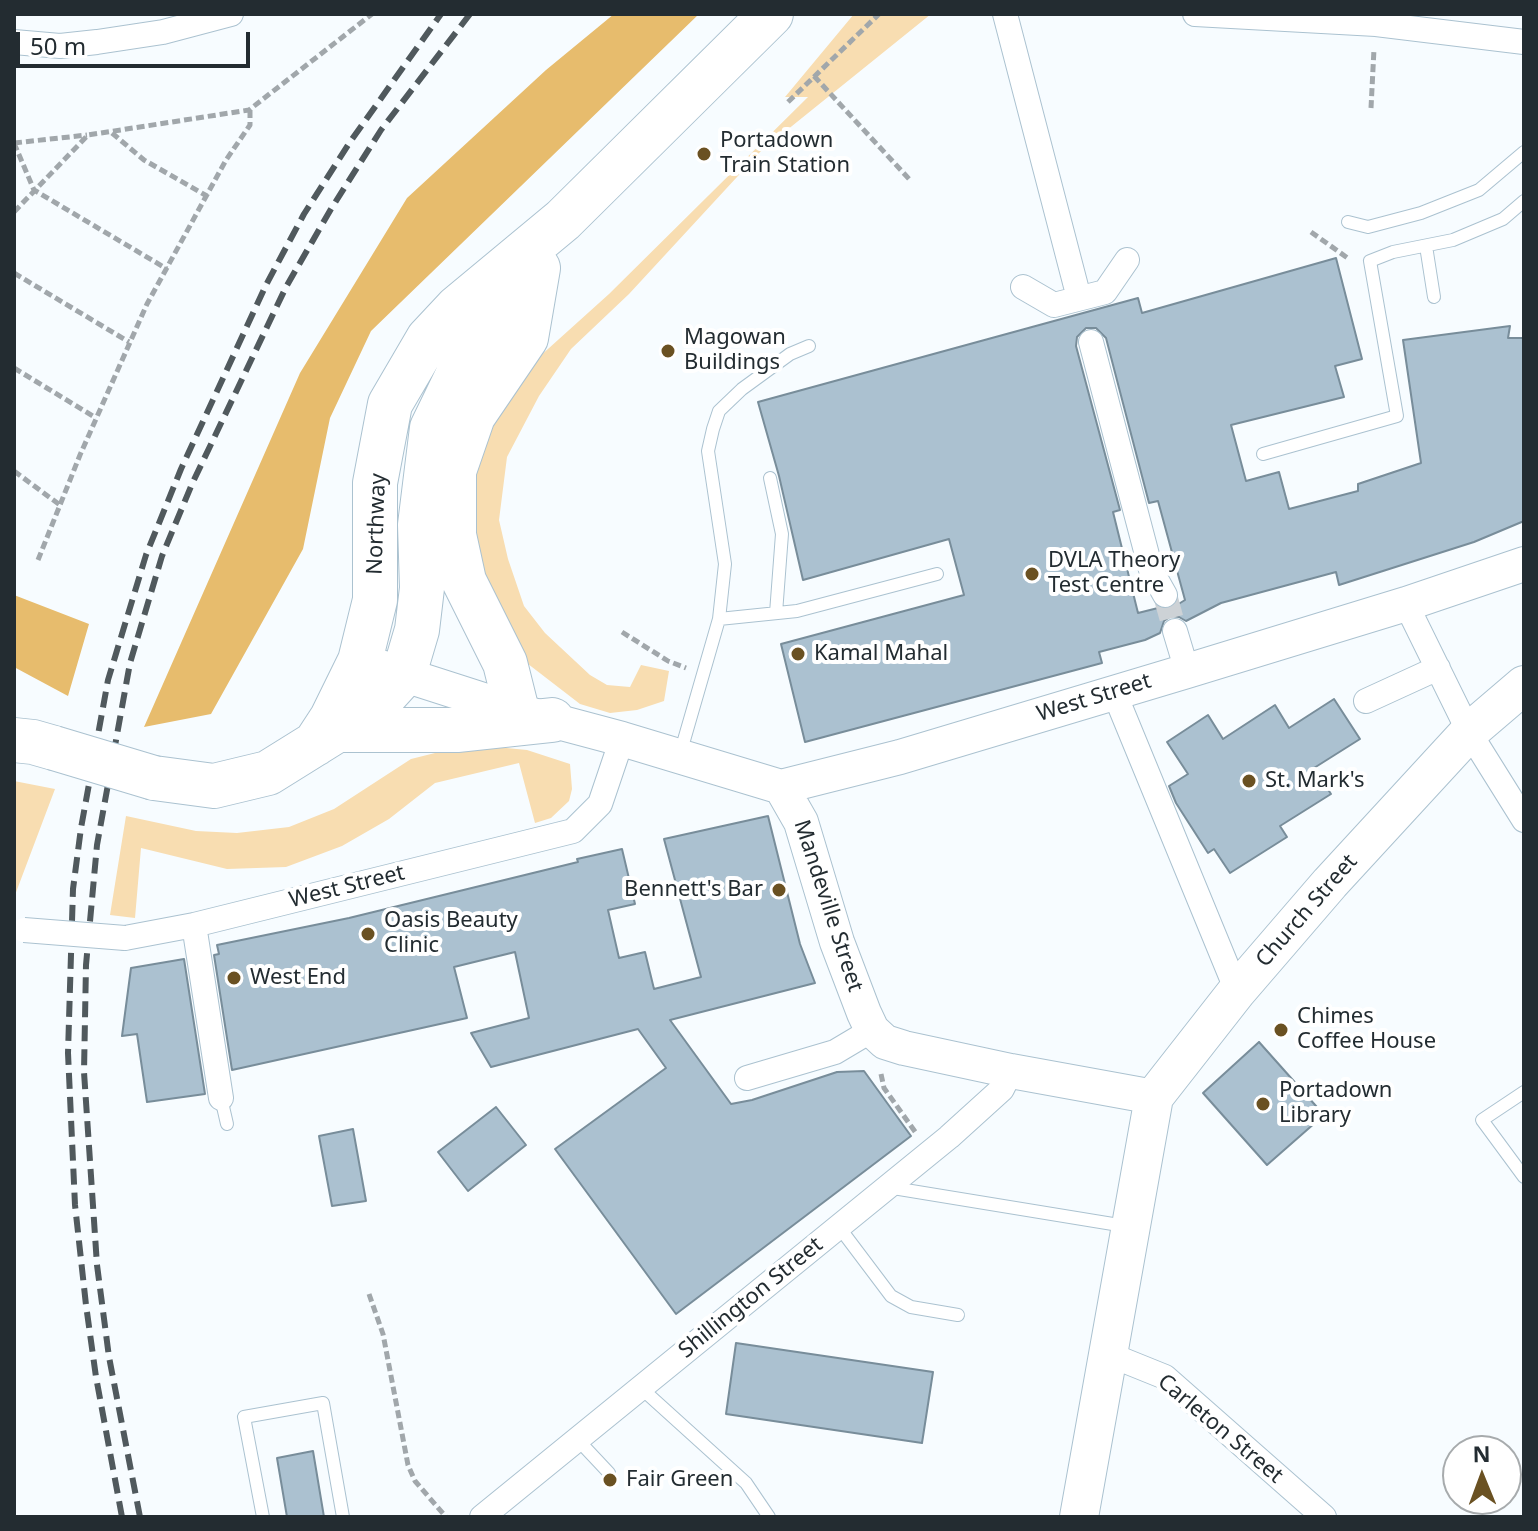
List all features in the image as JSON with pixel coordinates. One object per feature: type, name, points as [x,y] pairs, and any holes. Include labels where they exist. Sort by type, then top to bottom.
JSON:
[{"type":"highway","name":"Northway","points":[[329,731],[382,668],[375,600],[375,483],[390,404],[428,339],[457,308],[552,237],[771,14]]},
{"type":"highway","points":[[29,740],[154,778],[214,786],[268,773],[329,731],[459,730],[534,716],[464,581],[454,535],[454,471],[473,416],[526,338],[552,237]]},
{"type":"main road","name":"Church Street","points":[[1154,1097],[1237,991],[1330,883],[1469,732],[1524,685]]},
{"type":"main road","points":[[1079,1517],[1154,1097]]},
{"type":"street","points":[[14,42],[60,46],[97,42],[163,32],[231,14]]},
{"type":"street","points":[[1005,14],[1079,298]]},
{"type":"street","points":[[1195,14],[1376,24],[1524,42]]},
{"type":"street","points":[[1023,287],[1054,305],[1105,292],[1127,260]]},
{"type":"street","points":[[1091,342],[1151,570],[1165,595]]},
{"type":"street","name":"West Street","points":[[795,792],[900,757],[1406,604],[1524,564]]},
{"type":"street","points":[[1406,604],[1469,732],[1524,820]]},
{"type":"street","points":[[1175,631],[1187,671]]},
{"type":"street","points":[[382,668],[795,792]]},
{"type":"street","points":[[1366,701],[1438,668]]},
{"type":"street","points":[[1114,692],[1237,991]]},
{"type":"street","name":"West Street","points":[[19,929],[125,938],[194,925],[573,831],[600,804],[622,739]]},
{"type":"street","name":"Mandeville Street","points":[[795,792],[837,942],[872,1030]]},
{"type":"street","points":[[194,925],[221,1098]]},
{"type":"street","points":[[747,1078],[835,1052],[872,1030],[885,1042],[904,1048],[1154,1097]]},
{"type":"street","name":"Shillington Street","points":[[482,1517],[930,1153],[1002,1089],[1011,1071]]},
{"type":"street","name":"Carleton Street","points":[[1108,1354],[1165,1377],[1324,1517]]},
{"type":"lane","points":[[1348,222],[1368,227],[1421,213],[1479,190],[1524,152]]},
{"type":"lane","points":[[1263,454],[1397,416],[1370,261],[1393,252],[1453,240],[1503,219],[1524,201]]},
{"type":"lane","points":[[1426,246],[1434,297]]},
{"type":"lane","points":[[680,757],[719,619],[725,564],[708,451],[713,429],[719,411],[742,389],[790,354],[809,346]]},
{"type":"lane","points":[[770,478],[782,534],[776,613]]},
{"type":"lane","points":[[719,619],[797,611],[937,574]]},
{"type":"lane","points":[[1524,1092],[1482,1120],[1524,1177]]},
{"type":"lane","points":[[221,1098],[227,1124]]},
{"type":"lane","points":[[887,1187],[1131,1227]]},
{"type":"lane","points":[[839,1227],[891,1296],[911,1307],[958,1315]]},
{"type":"lane","points":[[641,1388],[746,1483],[769,1517]]},
{"type":"lane","points":[[263,1517],[244,1417],[323,1403],[343,1517]]},
{"type":"lane","points":[[578,1440],[609,1473]]},
{"type":"path","points":[[167,269],[34,190],[14,143],[111,132],[250,108],[372,14]]},
{"type":"path","points":[[788,102],[879,14]]},
{"type":"path","points":[[1371,108],[1376,24]]},
{"type":"path","points":[[814,76],[910,180]]},
{"type":"path","points":[[38,560],[129,342],[207,196],[250,125],[250,108]]},
{"type":"path","points":[[111,132],[144,160],[207,196]]},
{"type":"path","points":[[14,212],[88,135]]},
{"type":"path","points":[[1311,232],[1346,259],[1370,261]]},
{"type":"path","points":[[14,273],[129,342]]},
{"type":"path","points":[[14,368],[96,418]]},
{"type":"path","points":[[14,471],[60,505]]},
{"type":"path","points":[[622,632],[673,664],[702,674]]},
{"type":"path","points":[[872,1030],[884,1088],[930,1153]]},
{"type":"path","points":[[369,1294],[383,1334],[408,1465],[415,1481],[446,1517]]},
{"type":"shaded area","points":[[614,14],[699,14],[371,331],[330,418],[303,549],[211,714],[144,727],[300,373],[407,198],[546,70]]},
{"type":"shaded area","points":[[854,14],[931,14],[761,151],[629,294],[571,349],[539,396],[507,457],[499,520],[524,606],[545,633],[590,675],[607,685],[630,687],[641,665],[669,671],[664,701],[637,710],[610,713],[580,704],[519,657],[479,595],[466,463],[518,376],[609,294],[808,97],[785,97]]},
{"type":"shaded area","points":[[14,595],[89,624],[68,696],[14,667]]},
{"type":"shaded area","points":[[486,746],[527,750],[570,764],[572,789],[569,801],[551,818],[535,823],[519,763],[435,783],[389,819],[342,846],[286,867],[227,869],[141,848],[135,918],[110,915],[126,816],[196,831],[237,833],[289,827],[334,809],[411,759],[451,749]]},
{"type":"shaded area","points":[[14,781],[55,789],[15,895],[14,895]]},
{"type":"building","points":[[1336,258],[1362,359],[1335,366],[1344,397],[1231,425],[1246,481],[1279,472],[1289,509],[1358,491],[1358,484],[1421,463],[1403,340],[1510,326],[1508,338],[1524,338],[1524,521],[1474,542],[1339,585],[1336,572],[1221,603],[1186,621],[1171,616],[1164,621],[1160,633],[1099,652],[1102,663],[805,742],[781,644],[964,595],[949,539],[803,580],[758,402],[1138,298],[1142,313]],"holes":[[[1086,328],[1096,328],[1106,338],[1149,503],[1158,501],[1185,600],[1172,608],[1138,613],[1113,512],[1120,510],[1076,346],[1077,337]]]},
{"type":"building","name":"St. Mark's","points":[[1334,699],[1360,739],[1314,768],[1331,794],[1280,826],[1287,837],[1230,873],[1214,849],[1208,853],[1176,803],[1169,786],[1188,774],[1167,742],[1208,715],[1223,739],[1275,705],[1289,728]]},
{"type":"building","points":[[768,816],[800,944],[815,983],[670,1020],[731,1104],[837,1072],[864,1071],[911,1136],[676,1314],[555,1149],[666,1068],[638,1029],[491,1067],[471,1033],[529,1018],[515,952],[454,967],[467,1018],[232,1070],[214,955],[219,954],[217,945],[349,918],[622,849],[635,904],[608,910],[619,958],[645,952],[654,989],[701,977],[664,839]]},
{"type":"building","points":[[184,959],[205,1094],[147,1102],[137,1034],[122,1036],[131,968]]},
{"type":"building","name":"Portadown Library","points":[[1259,1042],[1324,1115],[1267,1165],[1203,1093]]},
{"type":"building","points":[[496,1107],[526,1145],[468,1191],[438,1152]]},
{"type":"building","points":[[353,1129],[366,1201],[332,1206],[319,1136]]},
{"type":"building","points":[[736,1343],[933,1372],[922,1443],[726,1414]]},
{"type":"building","points":[[313,1451],[324,1517],[287,1517],[277,1458]]},
{"type":"tunnel","points":[[1165,595],[1175,631]]},
{"type":"railway","points":[[122,1517],[86,1305],[75,1205],[68,1053],[73,889],[108,680],[146,555],[181,469],[266,285],[304,214],[350,142],[441,14]]},
{"type":"railway","points":[[140,1517],[109,1357],[97,1265],[84,1072],[86,965],[97,845],[130,663],[162,556],[192,484],[286,287],[381,130],[470,14]]},
{"type":"place","name":"Portadown Train Station","points":[[704,154]]},
{"type":"place","name":"Magowan Buildings","points":[[668,351]]},
{"type":"place","name":"DVLA Theory Test Centre","points":[[1032,574]]},
{"type":"place","name":"Kamal Mahal","points":[[798,654]]},
{"type":"place","name":"St. Mark's","points":[[1249,781]]},
{"type":"place","name":"Bennett's Bar","points":[[779,890]]},
{"type":"place","name":"Oasis Beauty Clinic","points":[[368,934]]},
{"type":"place","name":"West End","points":[[234,978]]},
{"type":"place","name":"Chimes Coffee House","points":[[1281,1030]]},
{"type":"place","name":"Portadown Library","points":[[1263,1104]]},
{"type":"place","name":"Fair Green","points":[[610,1480]]}]
